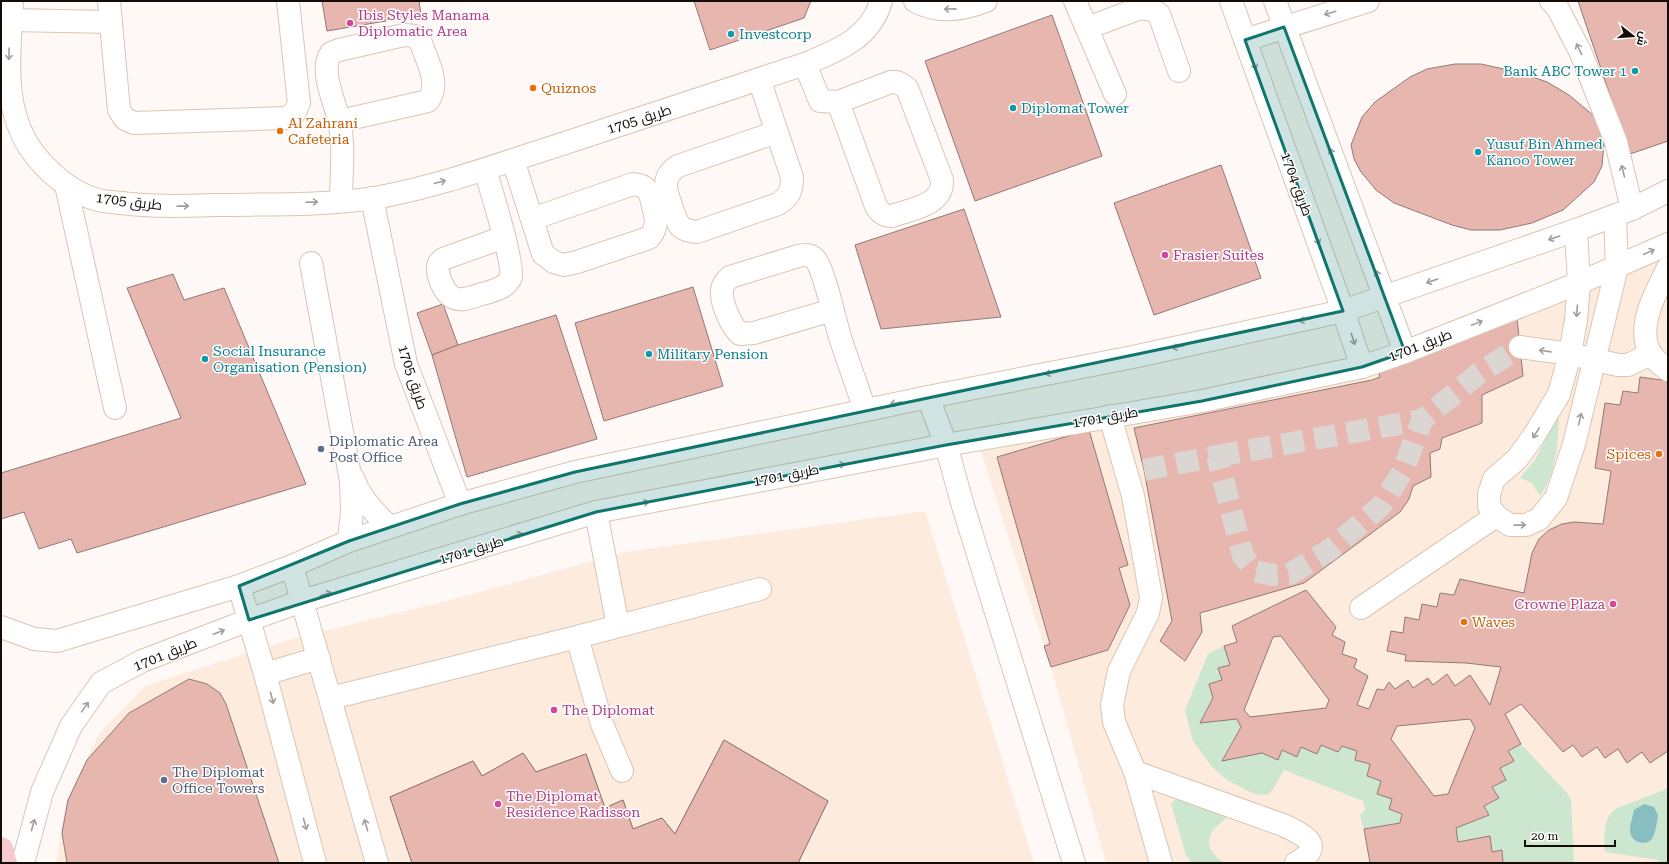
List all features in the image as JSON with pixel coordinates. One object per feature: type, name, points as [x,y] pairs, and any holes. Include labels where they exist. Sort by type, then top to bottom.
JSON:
[{"type":"main road","points":[[1,849],[6,863]]},
{"type":"street","points":[[12,11],[110,12],[119,110],[125,119],[134,123],[287,118],[295,112],[299,102],[288,1]]},
{"type":"street","name":"طريق 1705","points":[[12,11],[9,55],[10,90],[16,120],[29,146],[43,165],[66,185],[97,200],[162,206],[341,201],[372,198],[408,191],[485,170],[805,64],[838,51],[863,32],[873,19],[881,1]]},
{"type":"street","points":[[915,1],[936,9],[950,10],[964,9],[986,1]]},
{"type":"street","points":[[1075,1],[1115,94]]},
{"type":"street","name":"طريق 1704","points":[[1231,1],[1362,366]]},
{"type":"street","points":[[1275,1],[1386,297],[1405,352]]},
{"type":"street","points":[[1245,40],[1368,1]]},
{"type":"street","points":[[1551,1],[1557,7],[1580,51],[1613,135],[1624,212],[1617,267],[1574,444],[1556,498],[1540,519],[1526,526],[1510,525],[1496,516],[1489,506],[1489,494],[1494,479],[1517,459],[1537,431],[1560,394],[1570,354],[1576,320],[1579,283],[1576,230]]},
{"type":"street","points":[[1087,28],[1138,9],[1147,8],[1153,10],[1159,14],[1179,71]]},
{"type":"street","points":[[340,121],[428,101],[432,95],[434,82],[418,37],[404,35],[331,53],[327,59],[325,68],[340,121],[342,140],[341,201]]},
{"type":"street","points":[[805,64],[820,101],[838,102],[891,82],[897,82],[907,88],[942,180],[943,187],[935,199],[892,216],[885,216],[879,212],[838,102]]},
{"type":"street","points":[[759,79],[792,177],[792,188],[787,198],[778,204],[697,232],[687,230],[680,225],[666,191],[666,180],[671,171],[678,166],[776,132]]},
{"type":"street","points":[[513,160],[543,254],[554,262],[564,265],[577,262],[649,238],[653,234],[656,226],[656,218],[650,195],[646,188],[633,184],[532,218]]},
{"type":"street","points":[[485,170],[504,237]]},
{"type":"street","points":[[66,185],[115,408]]},
{"type":"street","points":[[1,627],[34,638],[57,640],[239,586],[292,566],[349,541],[460,504],[575,472],[928,397],[1133,357],[1343,311],[1576,230],[1624,212],[1668,191]]},
{"type":"street","name":"طريق 1705","points":[[372,198],[406,364],[460,504]]},
{"type":"street","name":"طريق 1701","points":[[23,863],[42,792],[71,726],[101,683],[142,661],[250,620],[302,601],[596,512],[946,445],[1202,401],[1362,366],[1405,352],[1579,283],[1668,244]]},
{"type":"street","points":[[832,310],[754,333],[740,334],[734,329],[722,299],[722,289],[724,283],[730,277],[806,255],[814,257],[819,265],[832,310],[865,410]]},
{"type":"street","points":[[311,263],[348,466],[352,511],[349,541]]},
{"type":"street","points":[[1668,268],[1648,314],[1645,330],[1648,347],[1651,354],[1668,370]]},
{"type":"street","points":[[1520,347],[1570,354],[1618,365],[1628,365],[1651,354]]},
{"type":"street","points":[[928,397],[946,445],[963,506],[1074,863]]},
{"type":"street","points":[[1110,416],[1135,472],[1137,519],[1151,597],[1151,605],[1148,613],[1119,670],[1112,705],[1114,722],[1135,772],[1161,863]]},
{"type":"street","points":[[348,466],[360,494],[369,506],[390,527]]},
{"type":"street","points":[[596,512],[618,626]]},
{"type":"street","points":[[1361,608],[1496,516]]},
{"type":"street","points":[[292,566],[377,863]]},
{"type":"street","points":[[239,586],[265,674],[315,863]]},
{"type":"street","points":[[331,698],[577,637],[760,589]]},
{"type":"street","points":[[577,637],[602,724],[622,770]]},
{"type":"street","points":[[265,674],[319,658]]},
{"type":"street","points":[[1135,772],[1296,831],[1309,840],[1311,844],[1309,854],[1296,863]]},
{"type":"highlighted area","points":[[1284,27],[1405,352],[1362,367],[1202,401],[946,445],[596,512],[249,620],[239,586],[349,541],[460,504],[575,472],[1343,311],[1245,40]]},
{"type":"shaded area","points":[[1668,258],[1668,863],[1106,863],[1051,667],[980,449],[1358,361],[1637,270]]},
{"type":"shaded area","name":"The Diplomat","points":[[925,511],[1034,863],[56,863],[66,802],[99,734],[145,686],[288,640],[454,599],[626,552]]},
{"type":"green space","points":[[1559,413],[1556,456],[1546,487],[1540,496],[1532,483],[1520,478],[1535,460]]},
{"type":"green space","points":[[1224,646],[1230,665],[1218,668],[1222,680],[1209,684],[1213,698],[1200,723],[1237,719],[1241,727],[1222,760],[1262,753],[1278,760],[1282,750],[1297,757],[1301,747],[1317,754],[1321,745],[1338,752],[1342,746],[1357,751],[1355,760],[1370,764],[1367,776],[1381,781],[1392,799],[1389,809],[1402,814],[1400,823],[1364,829],[1360,815],[1365,810],[1363,801],[1284,770],[1272,791],[1267,795],[1254,794],[1227,780],[1212,767],[1193,741],[1185,710],[1208,654]]},
{"type":"green space","points":[[1521,744],[1568,794],[1571,800],[1574,863],[1503,863],[1502,851],[1492,852],[1490,836],[1458,842],[1456,828],[1489,815],[1484,806],[1499,798],[1492,787],[1506,779],[1500,768],[1513,761],[1508,751]]},
{"type":"green space","points":[[1668,787],[1668,863],[1658,863],[1658,860],[1605,852],[1604,840],[1606,822],[1612,812],[1617,808],[1662,791]]},
{"type":"green space","points":[[1176,799],[1190,799],[1227,817],[1215,828],[1209,838],[1210,848],[1220,860],[1225,863],[1192,863],[1186,855],[1171,804]]},
{"type":"water","points":[[1644,804],[1654,807],[1658,815],[1653,837],[1648,842],[1642,843],[1633,838],[1630,829],[1634,810]]},
{"type":"building","name":"Ibis Styles Manama Diplomatic Area","points":[[322,1],[419,1],[421,15],[327,31]]},
{"type":"building","name":"Investcorp","points":[[694,1],[811,1],[804,18],[710,50]]},
{"type":"building","name":"Bank ABC Tower 1","points":[[1578,1],[1668,1],[1668,141],[1630,154]]},
{"type":"building","name":"Diplomat Tower","points":[[1052,15],[1102,156],[975,201],[925,61]]},
{"type":"building","name":"Yusuf Bin Ahmed Kanoo Tower","points":[[1455,64],[1481,64],[1522,73],[1547,82],[1569,95],[1594,116],[1604,143],[1602,166],[1594,182],[1563,210],[1532,223],[1500,230],[1471,230],[1452,225],[1394,203],[1376,190],[1361,172],[1354,159],[1351,145],[1362,117],[1375,102],[1410,77],[1427,69]]},
{"type":"building","points":[[1221,165],[1261,278],[1154,315],[1114,203]]},
{"type":"building","points":[[964,209],[1001,317],[881,329],[855,245]]},
{"type":"building","name":"Social Insurance Organisation (Pension)","points":[[173,274],[184,300],[224,288],[306,484],[77,553],[71,539],[39,549],[24,512],[1,519],[1,473],[181,418],[127,288]]},
{"type":"building","name":"Military Pension","points":[[693,287],[723,386],[604,421],[575,323]]},
{"type":"building","points":[[443,304],[458,345],[432,355],[417,313]]},
{"type":"building","points":[[556,315],[597,439],[467,477],[432,355],[458,345]]},
{"type":"building","points":[[1517,318],[1523,376],[1482,395],[1482,423],[1442,438],[1440,449],[1430,453],[1431,477],[1413,486],[1409,499],[1400,512],[1304,583],[1200,613],[1202,632],[1185,661],[1160,641],[1172,621],[1144,470],[1134,428],[1372,380],[1380,377],[1377,369]]},
{"type":"building","name":"Crowne Plaza","points":[[1640,377],[1668,381],[1668,751],[1650,763],[1642,752],[1627,763],[1618,749],[1605,758],[1597,747],[1582,757],[1573,745],[1563,752],[1521,704],[1505,714],[1521,744],[1508,751],[1514,761],[1500,768],[1506,780],[1492,787],[1499,798],[1484,806],[1489,815],[1456,828],[1458,842],[1490,836],[1492,852],[1502,850],[1503,863],[1370,863],[1364,829],[1400,823],[1402,814],[1389,809],[1392,799],[1377,794],[1381,781],[1367,776],[1370,764],[1355,760],[1357,751],[1342,746],[1338,752],[1321,745],[1317,754],[1301,747],[1297,757],[1282,750],[1278,760],[1262,753],[1222,761],[1241,727],[1237,719],[1200,723],[1213,698],[1209,684],[1222,680],[1218,668],[1230,665],[1224,646],[1237,642],[1232,626],[1306,590],[1336,627],[1332,635],[1345,642],[1342,654],[1357,659],[1354,668],[1368,676],[1357,705],[1369,709],[1377,689],[1384,690],[1389,682],[1395,689],[1408,680],[1413,688],[1428,678],[1433,685],[1447,674],[1455,686],[1470,675],[1490,705],[1501,667],[1466,663],[1405,661],[1406,655],[1387,651],[1391,631],[1403,633],[1405,617],[1419,620],[1422,604],[1437,607],[1440,593],[1454,595],[1460,579],[1524,593],[1532,553],[1539,539],[1549,530],[1562,524],[1574,522],[1603,524],[1611,471],[1595,468],[1605,403],[1620,405],[1623,391],[1638,393]],"holes":[[[1281,636],[1329,700],[1326,708],[1250,717],[1244,710],[1273,637]],[[1470,719],[1475,728],[1448,794],[1434,796],[1391,739],[1397,726]]]},
{"type":"building","points":[[1089,430],[1128,565],[1119,568],[1130,605],[1108,650],[1051,667],[1044,646],[1050,644],[997,457]]},
{"type":"building","name":"The Diplomat Office Towers","points":[[189,679],[207,684],[220,693],[226,704],[279,863],[67,863],[62,833],[68,800],[87,760],[129,713]]},
{"type":"building","name":"The Diplomat Residence Radisson","points":[[724,740],[828,801],[798,863],[412,863],[390,797],[473,761],[482,776],[523,753],[536,772],[586,754],[605,808],[623,800],[633,829],[662,818],[675,834]]},
{"type":"building","name":"The Diplomat Residence Radisson","points":[[724,740],[828,801],[798,863],[412,863],[390,797],[473,761],[482,776],[523,753],[536,772],[586,754],[605,808],[623,800],[633,829],[662,818],[675,834]]},
{"type":"tunnel","points":[[1144,470],[1217,456],[1243,556],[1255,571],[1273,575],[1290,574],[1331,549],[1381,506],[1403,471],[1422,420],[1478,374],[1520,347]]},
{"type":"tunnel","points":[[1217,456],[1422,420]]},
{"type":"place","name":"Ibis Styles Manama Diplomatic Area","points":[[350,23]]},
{"type":"place","name":"Investcorp","points":[[731,34]]},
{"type":"place","name":"Bank ABC Tower 1","points":[[1635,71]]},
{"type":"place","name":"Quiznos","points":[[533,88]]},
{"type":"place","name":"Diplomat Tower","points":[[1013,108]]},
{"type":"place","name":"Al Zahrani Cafeteria","points":[[280,131]]},
{"type":"place","name":"Yusuf Bin Ahmed Kanoo Tower","points":[[1478,152]]},
{"type":"place","name":"Frasier Suites","points":[[1165,255]]},
{"type":"place","name":"Military Pension","points":[[649,354]]},
{"type":"place","name":"Social Insurance Organisation (Pension)","points":[[205,359]]},
{"type":"place","name":"Diplomatic Area Post Office","points":[[321,449]]},
{"type":"place","name":"Spices","points":[[1659,454]]},
{"type":"place","name":"Crowne Plaza","points":[[1613,604]]},
{"type":"place","name":"Waves","points":[[1464,622]]},
{"type":"place","name":"The Diplomat","points":[[554,710]]},
{"type":"place","name":"The Diplomat Office Towers","points":[[164,780]]},
{"type":"place","name":"The Diplomat Residence Radisson","points":[[498,804]]}]
